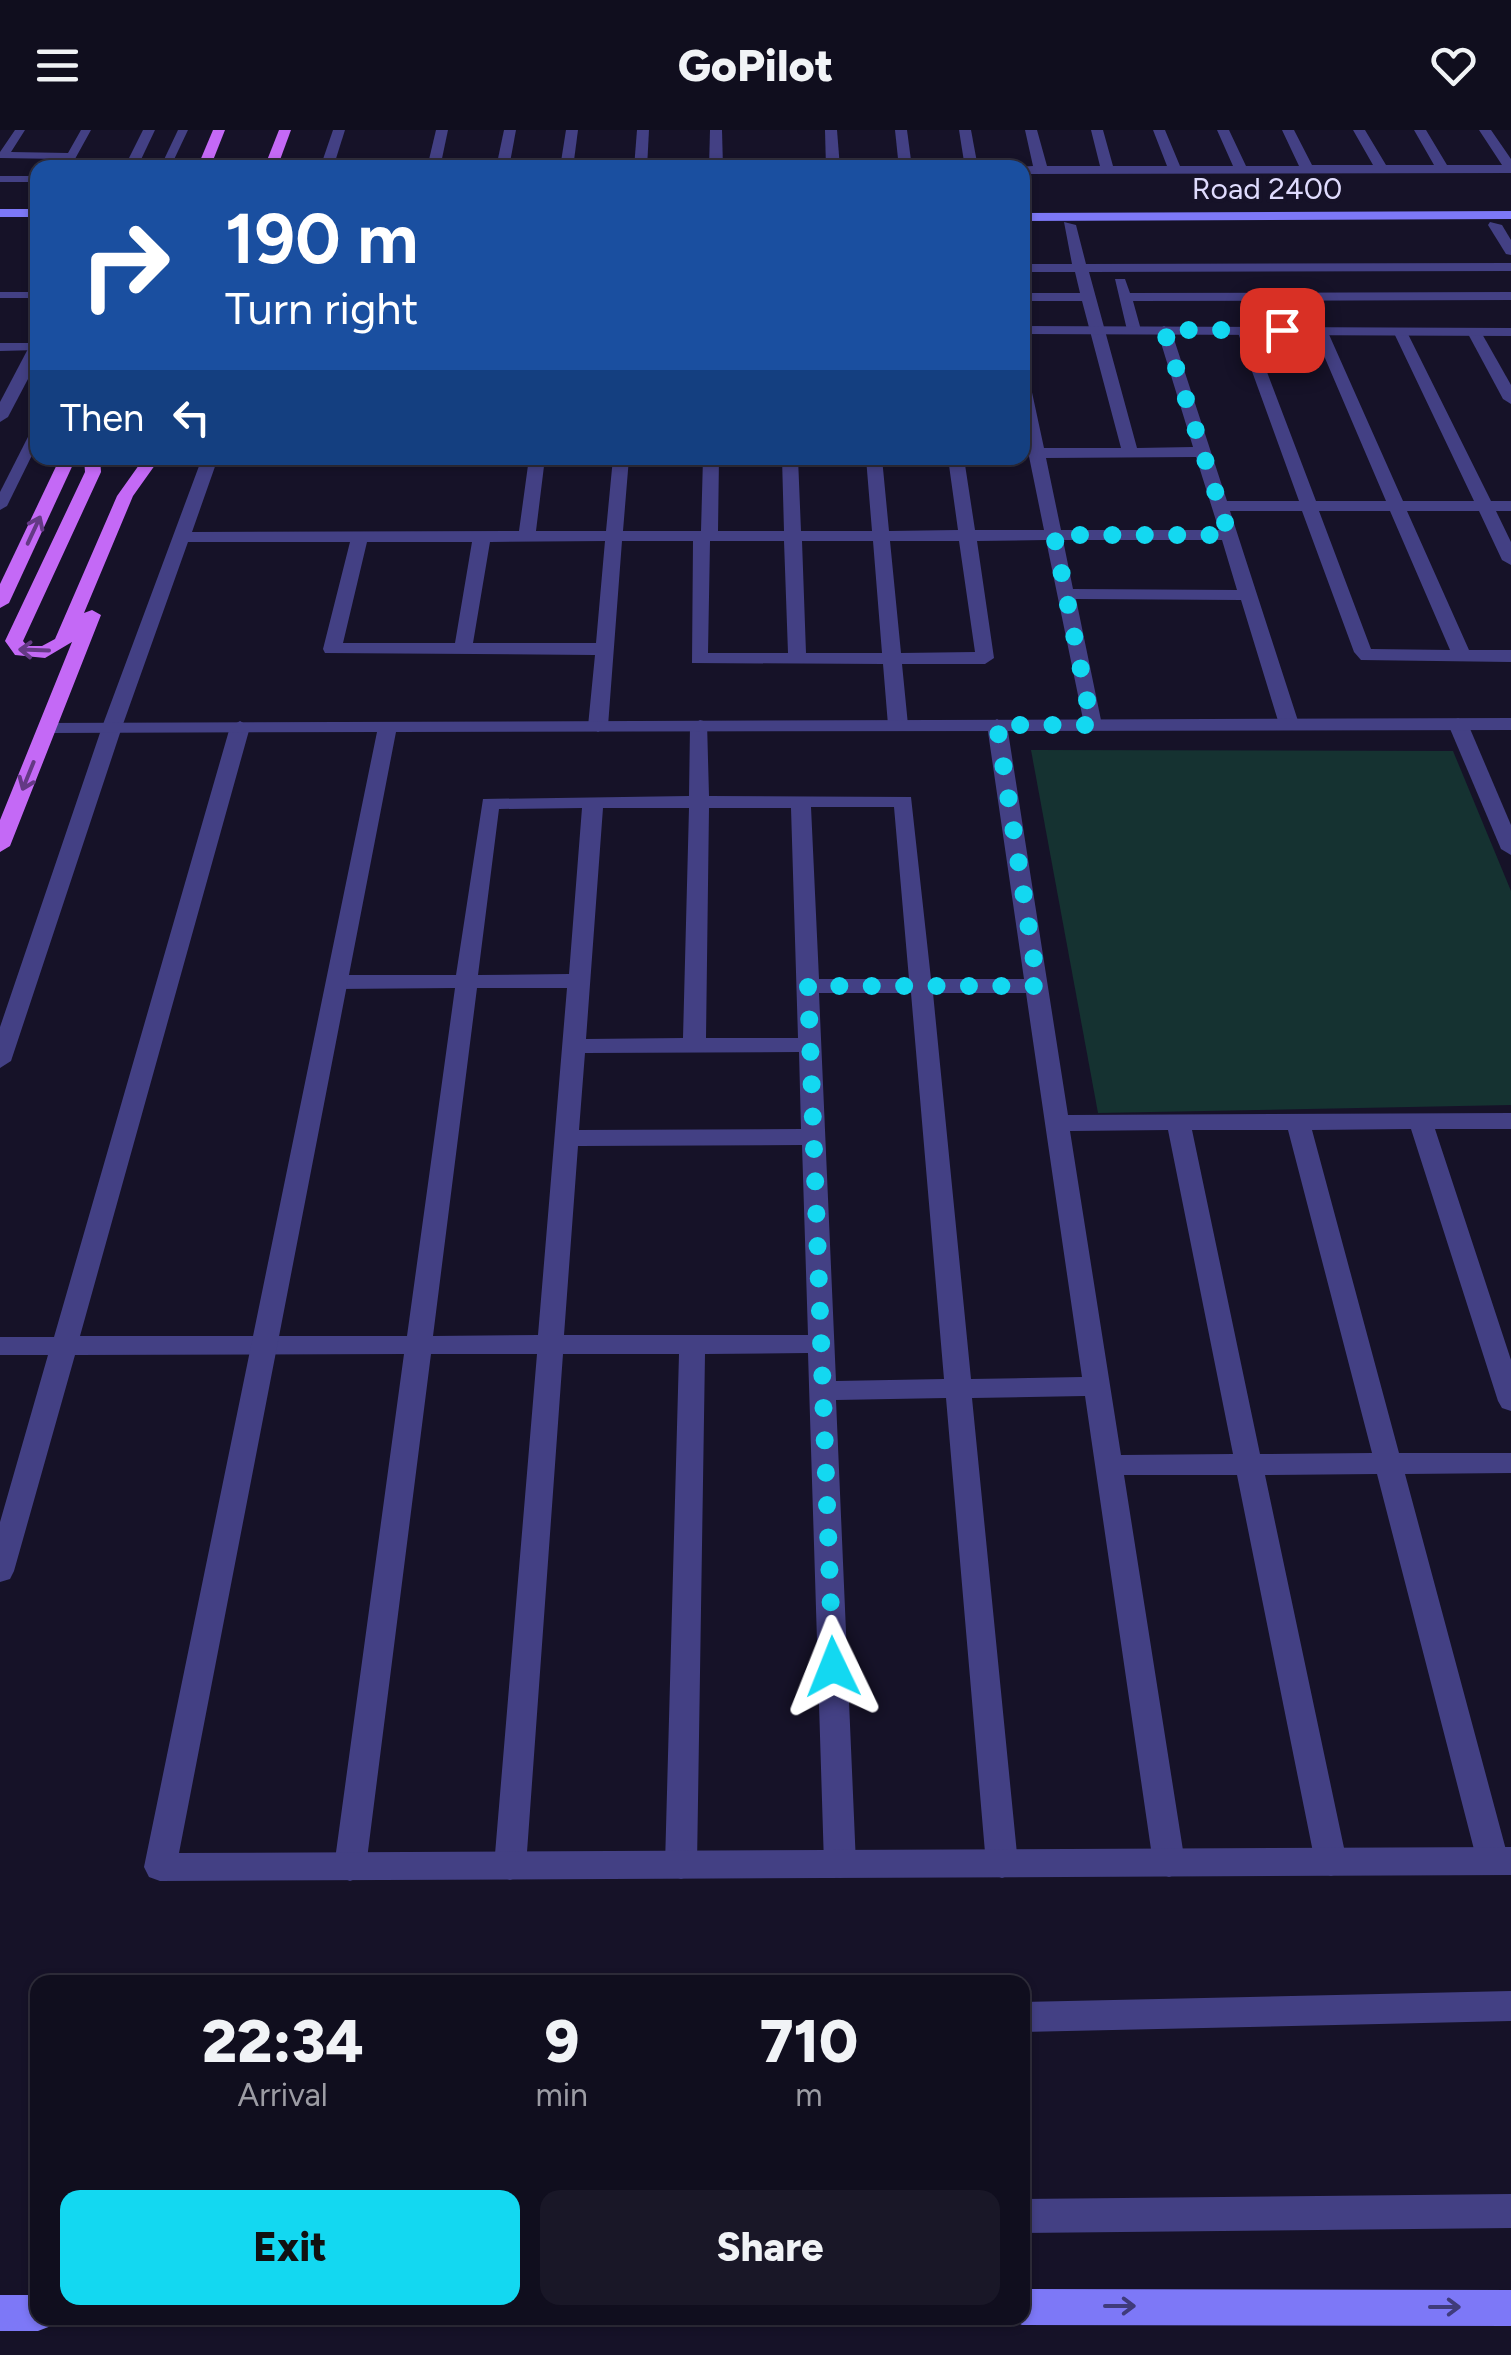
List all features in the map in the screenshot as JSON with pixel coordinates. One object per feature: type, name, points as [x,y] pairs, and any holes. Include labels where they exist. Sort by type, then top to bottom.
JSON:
[{"type":"main road","points":[[206,160],[219,130]]},
{"type":"main road","points":[[273,160],[285,130]]},
{"type":"main road","points":[[0,213],[30,213]]},
{"type":"main road","name":"Road 2400","points":[[1030,217],[1511,215]]},
{"type":"main road","name":"Road 2400","points":[[1030,225],[1503,225]]},
{"type":"main road","points":[[0,226],[30,226]]},
{"type":"main road","points":[[0,603],[65,465]]},
{"type":"main road","points":[[92,465],[93,472],[14,641],[22,651],[46,652],[62,642],[125,496],[148,465]]},
{"type":"main road","points":[[0,846],[150,465]]},
{"type":"main road","points":[[1030,2307],[1511,2308]]},
{"type":"main road","points":[[0,2313],[30,2313]]},
{"type":"street","points":[[134,160],[149,130]]},
{"type":"street","points":[[329,160],[338,130]]},
{"type":"street","points":[[435,160],[442,130]]},
{"type":"street","points":[[504,160],[510,130]]},
{"type":"street","points":[[567,160],[572,130]]},
{"type":"street","points":[[641,160],[643,130]]},
{"type":"street","points":[[716,130],[716,160]]},
{"type":"street","points":[[831,130],[833,160]]},
{"type":"street","points":[[901,130],[905,160]]},
{"type":"street","points":[[965,130],[971,160]]},
{"type":"street","points":[[1031,130],[1041,170]]},
{"type":"street","points":[[1097,130],[1108,170]]},
{"type":"street","points":[[1159,130],[1175,170]]},
{"type":"street","points":[[1223,130],[1242,170]]},
{"type":"street","points":[[1288,130],[1308,170]]},
{"type":"street","points":[[1359,130],[1382,170]]},
{"type":"street","points":[[1420,130],[1443,170]]},
{"type":"street","points":[[1484,130],[1511,169]]},
{"type":"street","points":[[1030,170],[1511,169]]},
{"type":"street","points":[[1069,224],[1130,452]]},
{"type":"street","points":[[1503,225],[1511,251]]},
{"type":"street","points":[[1030,268],[1511,267]]},
{"type":"street","points":[[1116,268],[1134,330]]},
{"type":"street","points":[[1124,297],[1511,296]]},
{"type":"street","points":[[1030,297],[1088,297]]},
{"type":"street","points":[[1030,330],[1511,332]]},
{"type":"street","points":[[1164,330],[1289,724]]},
{"type":"street","points":[[1244,330],[1363,652],[1368,656],[1511,656]]},
{"type":"street","points":[[1320,330],[1462,656]]},
{"type":"street","points":[[1400,332],[1511,560]]},
{"type":"street","points":[[1474,332],[1511,398]]},
{"type":"street","points":[[0,417],[30,359]]},
{"type":"street","points":[[1030,419],[1092,725]]},
{"type":"street","points":[[1037,452],[1203,452]]},
{"type":"street","points":[[0,1061],[112,727],[207,465]]},
{"type":"street","points":[[526,536],[537,465]]},
{"type":"street","points":[[598,726],[619,465]]},
{"type":"street","points":[[711,465],[700,659],[985,658],[957,465]]},
{"type":"street","points":[[790,465],[797,658]]},
{"type":"street","points":[[875,465],[898,725]]},
{"type":"street","points":[[1220,506],[1511,506]]},
{"type":"street","points":[[181,537],[1229,535]]},
{"type":"street","points":[[360,536],[332,650],[605,649]]},
{"type":"street","points":[[463,649],[482,536]]},
{"type":"street","points":[[1066,594],[1248,595]]},
{"type":"street","points":[[1458,724],[1511,850]]},
{"type":"street","points":[[48,727],[1511,724]]},
{"type":"street","points":[[997,725],[1170,1863]]},
{"type":"street","points":[[388,726],[160,1867],[1502,1861],[1388,1464],[1298,1122]]},
{"type":"street","points":[[694,1046],[700,726]]},
{"type":"street","points":[[0,1570],[240,727]]},
{"type":"street","points":[[510,1866],[594,802]]},
{"type":"street","points":[[350,1867],[490,803],[594,802],[904,802],[1002,1864]]},
{"type":"street","points":[[802,802],[840,1864]]},
{"type":"street","points":[[337,982],[579,981]]},
{"type":"street","points":[[808,986],[1038,986]]},
{"type":"street","points":[[574,1046],[810,1045]]},
{"type":"street","points":[[1058,1123],[1511,1121]]},
{"type":"street","points":[[1178,1122],[1331,1862]]},
{"type":"street","points":[[1421,1122],[1511,1401]]},
{"type":"street","points":[[567,1138],[814,1137]]},
{"type":"street","points":[[682,1865],[692,1344]]},
{"type":"street","points":[[0,1346],[821,1344]]},
{"type":"street","points":[[823,1390],[1098,1386]]},
{"type":"street","points":[[1110,1465],[1511,1463]]},
{"type":"street","points":[[1030,2016],[1511,2006]]},
{"type":"street","points":[[1030,2216],[1511,2211]]},
{"type":"lane","points":[[2,155],[20,130]]},
{"type":"lane","points":[[69,160],[86,130]]},
{"type":"lane","points":[[169,160],[184,130]]},
{"type":"lane","points":[[2,155],[72,156]]},
{"type":"lane","points":[[0,179],[30,179]]},
{"type":"lane","points":[[0,295],[30,295]]},
{"type":"lane","points":[[0,347],[30,346]]},
{"type":"lane","points":[[0,506],[30,446]]},
{"type":"green space","points":[[1031,750],[1453,751],[1511,891],[1511,1105],[1098,1113]]},
{"type":"route","points":[[833,1667],[808,986],[1038,986],[997,725],[1092,725],[1054,535],[1229,535],[1164,330],[1282,330]]}]
